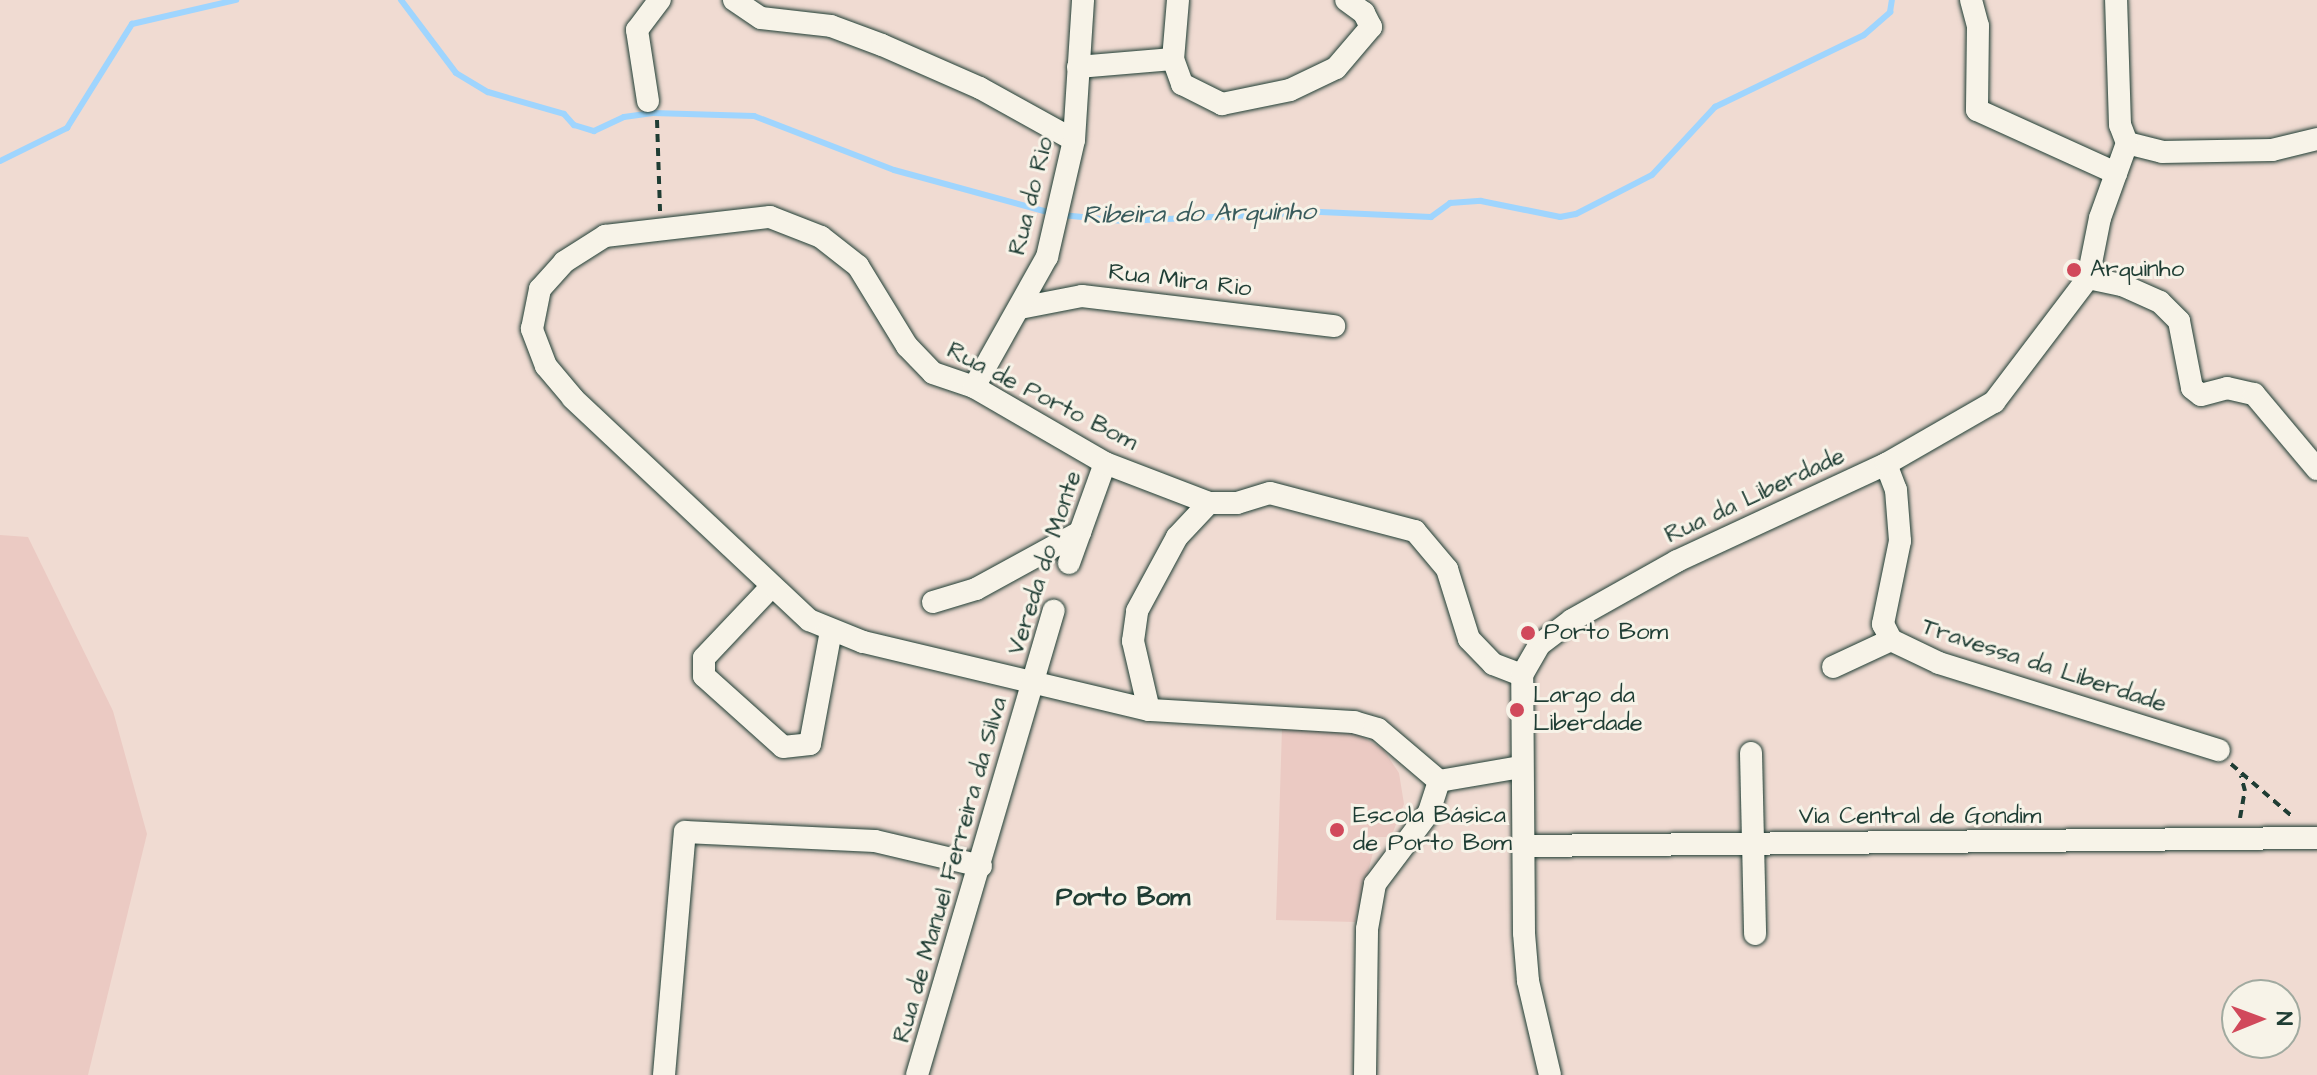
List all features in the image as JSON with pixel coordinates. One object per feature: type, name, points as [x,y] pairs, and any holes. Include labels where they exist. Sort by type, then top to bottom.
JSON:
[{"type":"street","points":[[653,112],[637,30],[660,0]]},
{"type":"street","points":[[734,0],[761,18],[831,26],[882,45],[980,88],[1074,140]]},
{"type":"street","name":"Rua do Rio","points":[[974,387],[1047,257],[1074,140],[1083,0]]},
{"type":"street","points":[[1178,0],[1173,59],[1182,84],[1222,104],[1290,90],[1336,68],[1371,27],[1364,13],[1346,0]]},
{"type":"street","points":[[1971,0],[1978,26],[1977,110],[2116,173]]},
{"type":"street","points":[[2116,0],[2120,125],[2127,143],[2162,152],[2241,150],[2317,139]]},
{"type":"street","points":[[1078,67],[1173,59]]},
{"type":"street","name":"Rua da Liberdade","points":[[1522,675],[1539,645],[1572,620],[1677,561],[1886,464],[1994,402],[2088,278],[2127,143]]},
{"type":"street","name":"Rua de Porto Bom","points":[[1439,781],[1378,729],[1354,722],[1149,710],[831,631],[809,620],[573,398],[546,366],[532,329],[540,289],[564,262],[605,236],[770,217],[821,237],[858,266],[907,346],[933,373],[974,387],[1034,426],[1105,463],[1209,503],[1237,503],[1270,493],[1415,531],[1447,569],[1469,639],[1493,664],[1522,675]]},
{"type":"street","points":[[2088,278],[2122,285],[2160,302],[2179,321],[2192,388],[2201,395],[2227,388],[2254,394],[2317,469]]},
{"type":"street","name":"Rua Mira Rio","points":[[1020,308],[1082,296],[1334,326]]},
{"type":"street","name":"Vereda do Monte","points":[[1069,563],[1105,463]]},
{"type":"street","name":"Travessa da Liberdade","points":[[1886,464],[1896,490],[1900,541],[1883,624],[1891,640],[1939,663],[2219,750]]},
{"type":"street","points":[[1149,710],[1133,641],[1137,611],[1177,537],[1209,503]]},
{"type":"street","points":[[933,602],[976,589],[1080,532]]},
{"type":"street","points":[[772,586],[704,658],[704,676],[783,747],[810,744],[831,631]]},
{"type":"street","name":"Vereda do Monte","points":[[1034,679],[1054,611]]},
{"type":"street","points":[[1833,667],[1857,651],[1891,640]]},
{"type":"street","points":[[1522,675],[1520,767],[1528,981],[1550,1075]]},
{"type":"street","name":"Rua de Manuel Ferreira da Silva","points":[[917,1075],[1034,679]]},
{"type":"street","points":[[1751,753],[1755,934]]},
{"type":"street","points":[[1365,1075],[1367,929],[1375,884],[1429,812],[1439,781],[1520,767]]},
{"type":"street","points":[[664,1075],[685,832],[875,841],[981,866]]},
{"type":"street","name":"Via Central de Gondim","points":[[1523,846],[2317,838]]},
{"type":"path","points":[[653,112],[660,229]]},
{"type":"path","points":[[2219,750],[2240,774],[2299,822]]},
{"type":"path","points":[[2232,839],[2243,809],[2240,774]]},
{"type":"shaded area","points":[[0,535],[28,537],[113,711],[147,834],[88,1075],[0,1075]]},
{"type":"shaded area","name":"Escola Básica de Porto Bom","points":[[1282,728],[1357,734],[1383,749],[1399,773],[1404,804],[1391,837],[1377,837],[1355,922],[1276,920]]},
{"type":"waterway","name":"Ribeira do Arquinho","points":[[0,161],[67,128],[132,24],[236,0]]},
{"type":"waterway","name":"Ribeira do Arquinho","points":[[401,0],[456,73],[488,92],[564,114],[574,125],[594,131],[624,117],[653,113],[754,116],[894,170],[1051,213]]},
{"type":"waterway","name":"Ribeira do Arquinho","points":[[1062,215],[1123,221],[1321,212],[1431,217],[1450,203],[1481,201],[1560,217],[1576,214],[1652,175],[1715,107],[1864,35],[1890,12],[1892,0]]},
{"type":"place","name":"Arquinho","points":[[2074,270]]},
{"type":"place","name":"Porto Bom","points":[[1528,633]]},
{"type":"place","name":"Largo da Liberdade","points":[[1517,710]]},
{"type":"place","name":"Escola Básica de Porto Bom","points":[[1337,830]]},
{"type":"district","name":"Porto Bom","points":[[1123,898]]}]
